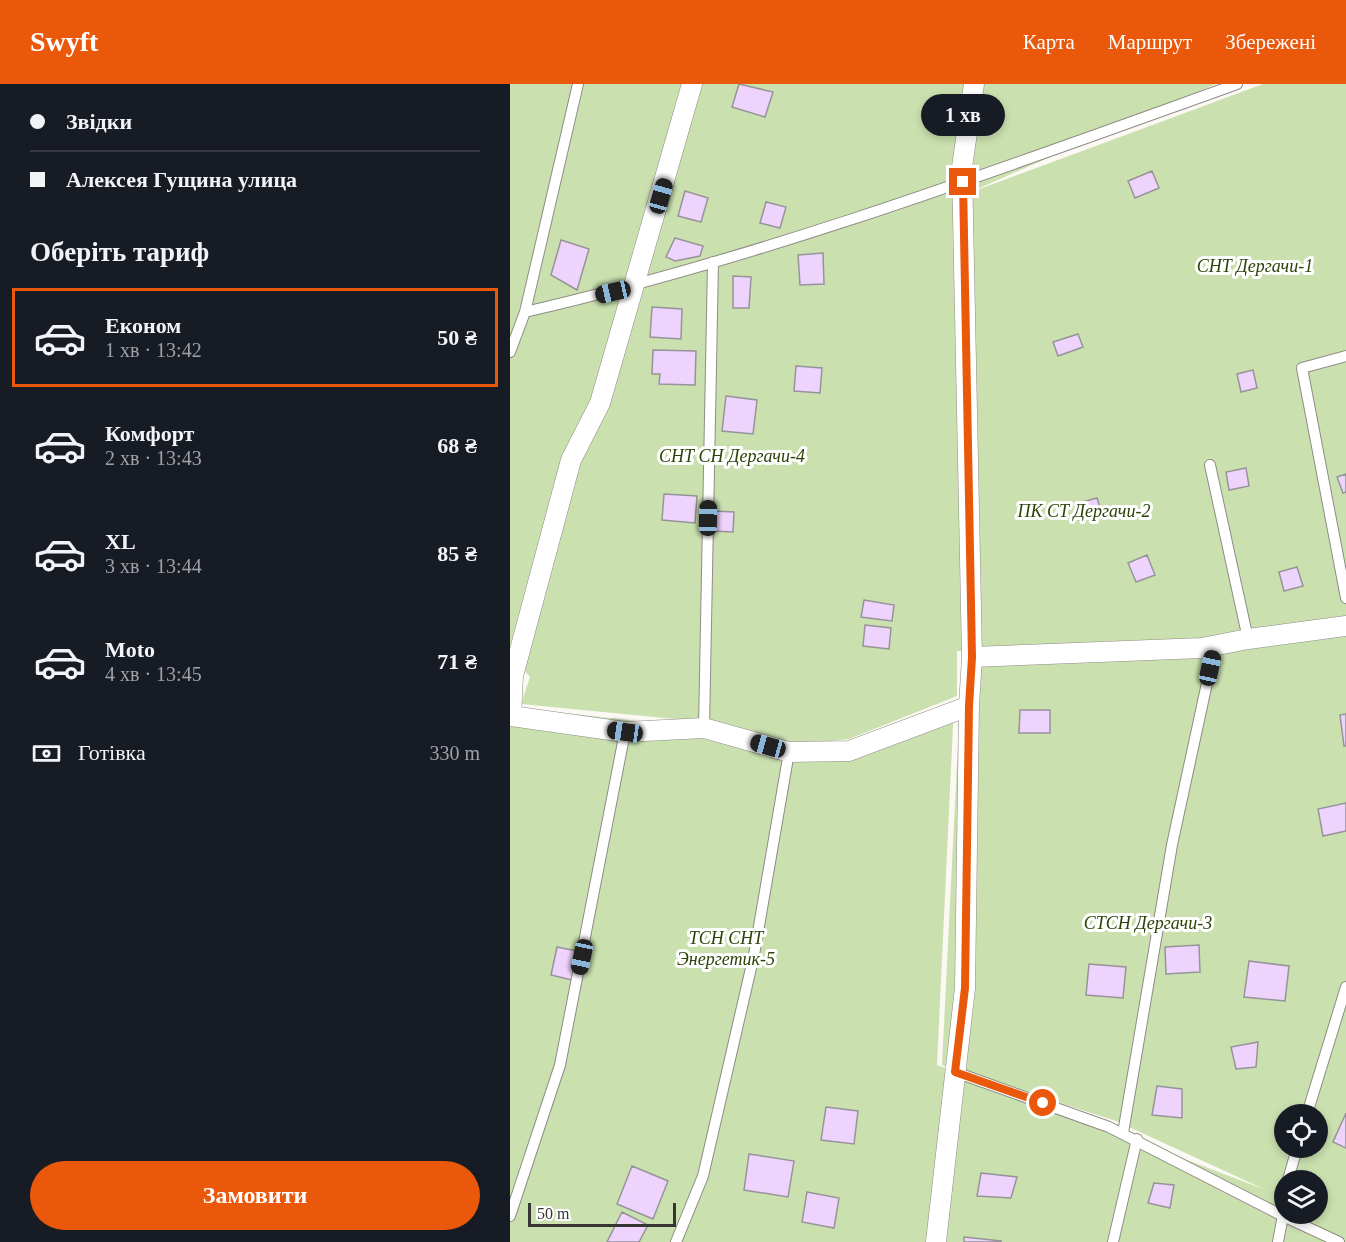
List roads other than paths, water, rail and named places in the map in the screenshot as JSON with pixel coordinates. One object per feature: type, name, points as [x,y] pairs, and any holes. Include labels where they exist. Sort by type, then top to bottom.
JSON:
[{"type":"street","points":[[692,84],[600,403],[571,460],[511,675],[511,718],[625,732],[704,728],[789,752],[849,751],[969,706]]},
{"type":"street","points":[[936,1242],[965,988],[969,706],[972,657],[962,166],[974,84]]},
{"type":"street","points":[[972,657],[1202,648],[1248,639],[1346,626]]},
{"type":"lane","points":[[510,352],[525,312],[578,84]]},
{"type":"lane","points":[[525,312],[635,286],[963,182],[1237,84]]},
{"type":"lane","points":[[704,728],[713,262]]},
{"type":"lane","points":[[1346,356],[1302,368],[1346,598]]},
{"type":"lane","points":[[1210,465],[1248,639]]},
{"type":"lane","points":[[1123,1133],[1172,845],[1215,646]]},
{"type":"lane","points":[[510,1216],[560,1065],[625,732]]},
{"type":"lane","points":[[676,1242],[702,1176],[751,966],[789,752]]},
{"type":"lane","points":[[1310,1104],[1346,987]]},
{"type":"lane","points":[[955,1072],[1123,1133],[1274,1208]]},
{"type":"lane","points":[[1113,1242],[1137,1139]]},
{"type":"lane","points":[[1278,1242],[1281,1224]]},
{"type":"lane","points":[[1305,1224],[1340,1242]]},
{"type":"park label","name":"СНТ Дергачи-1","points":[[1255,266]]},
{"type":"park label","name":"СНТ СН Дергачи-4","points":[[732,456]]},
{"type":"park label","name":"ПК СТ Дергачи-2","points":[[1084,511]]},
{"type":"park label","name":"СТСН Дергачи-3","points":[[1148,923]]},
{"type":"park label","name":"ТСН СНТ Энергетик-5","points":[[726,948]]}]
